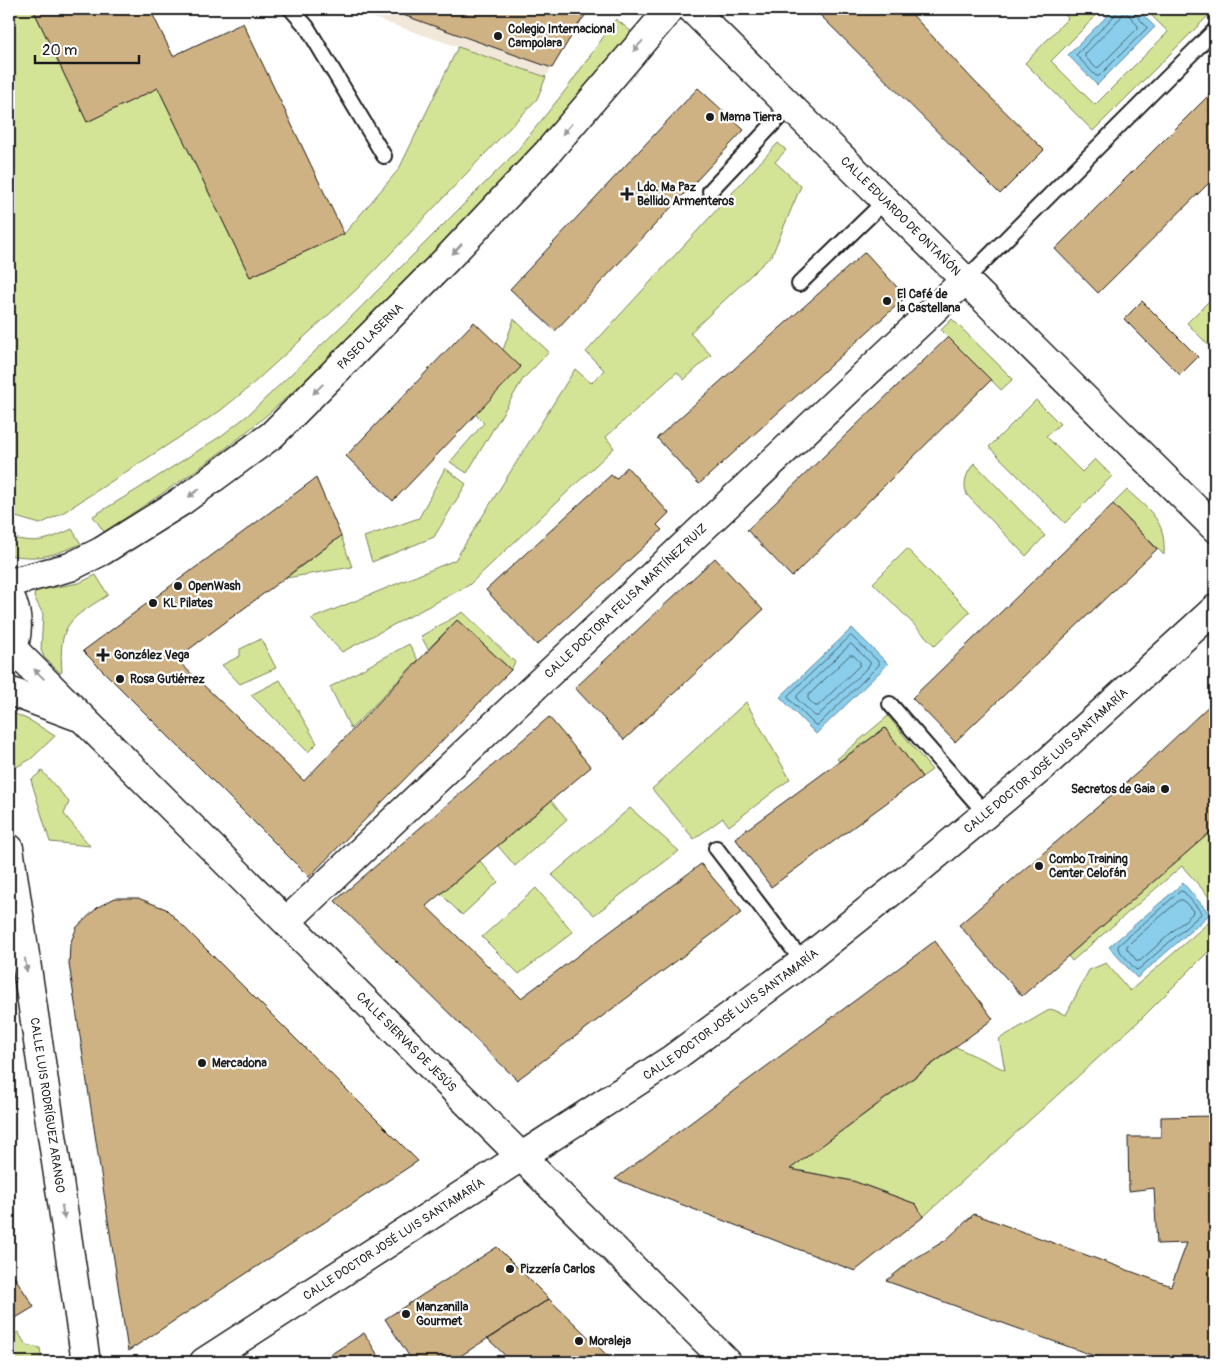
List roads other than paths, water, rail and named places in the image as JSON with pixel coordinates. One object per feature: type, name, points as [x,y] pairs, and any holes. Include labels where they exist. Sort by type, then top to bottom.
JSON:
[{"type":"street","name":"PASEO LASERNA","points":[[9,583],[70,567],[102,551],[182,501],[272,435],[445,261],[547,153],[670,9]]},
{"type":"street","name":"CALLE EDUARDO DE ONTAÑÓN","points":[[692,9],[1215,528]]},
{"type":"street","name":"CALLE DOCTORA FELISA MARTÍNEZ RUIZ","points":[[287,921],[966,280]]},
{"type":"street","points":[[9,594],[14,604],[17,619],[17,634],[11,653]]},
{"type":"street","name":"CALLE DOCTOR JOSÉ LUIS SANTAMARÍA","points":[[204,1362],[672,1059],[803,962],[1040,769],[1215,610]]},
{"type":"street","name":"CALLE SIERVAS DE JESÚS","points":[[11,653],[87,721],[727,1362]]},
{"type":"street","name":"CALLE SIERVAS DE JESÚS","points":[[9,691],[87,721]]},
{"type":"street","name":"CALLE LUIS RODRÍGUEZ ARANGO","points":[[9,848],[86,1362]]},
{"type":"lane","points":[[291,9],[308,27],[384,156]]},
{"type":"lane","points":[[966,280],[1215,30]]},
{"type":"lane","points":[[710,191],[790,106]]},
{"type":"lane","points":[[799,284],[885,201]]},
{"type":"lane","points":[[890,704],[986,814]]},
{"type":"lane","points":[[716,848],[803,962]]},
{"type":"water","points":[[1114,9],[1137,9],[1155,27],[1097,85],[1068,55]]},
{"type":"water","points":[[852,628],[888,664],[816,734],[780,697]]},
{"type":"water","points":[[1183,883],[1210,914],[1137,978],[1109,947]]},
{"type":"place","name":"Colegio Internacional Campolara","points":[[498,36]]},
{"type":"place","name":"Mama Tierra","points":[[710,117]]},
{"type":"place","name":"Ldo. Mª Paz Bellido Armenteros","points":[[627,194]]},
{"type":"place","name":"El Café de la Castellana","points":[[887,301]]},
{"type":"place","name":"OpenWash","points":[[178,586]]},
{"type":"place","name":"KL Pilates","points":[[153,603]]},
{"type":"place","name":"González Vega","points":[[103,655]]},
{"type":"place","name":"Rosa Gutiérrez","points":[[120,679]]},
{"type":"place","name":"Secretos de Gaia","points":[[1165,789]]},
{"type":"place","name":"Combo Training Center Celofán","points":[[1039,866]]},
{"type":"place","name":"Mercadona","points":[[202,1063]]},
{"type":"place","name":"Pizzería Carlos","points":[[510,1269]]},
{"type":"place","name":"Manzanilla Gourmet","points":[[406,1314]]},
{"type":"place","name":"Moraleja","points":[[579,1341]]}]
